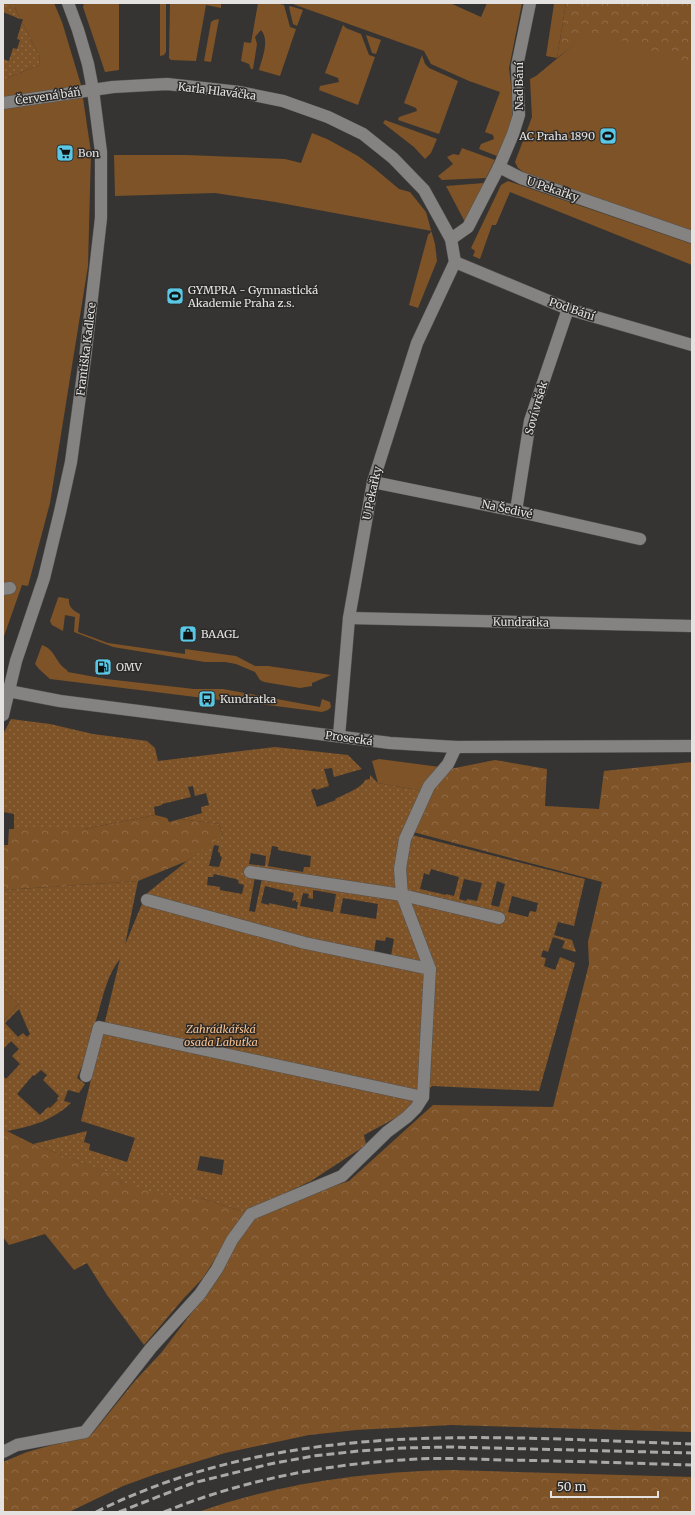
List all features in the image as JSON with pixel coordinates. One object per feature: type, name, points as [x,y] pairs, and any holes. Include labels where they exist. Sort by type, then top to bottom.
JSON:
[{"type":"street","name":"Františka Kadlece","points":[[3,715],[5,689],[44,578],[71,462],[101,218],[101,152],[93,90],[88,64],[68,3]]},
{"type":"street","name":"Nad Bání","points":[[499,167],[513,134],[519,115],[518,66],[530,3]]},
{"type":"street","name":"Karla Hlaváčka","points":[[93,90],[113,87],[167,84],[239,92],[283,101],[328,117],[363,134],[394,158],[424,190],[451,239],[455,262]]},
{"type":"street","name":"Červená báň","points":[[3,103],[93,90]]},
{"type":"street","name":"U Pekařky","points":[[499,167],[520,178],[692,237]]},
{"type":"street","points":[[451,239],[468,227],[499,167]]},
{"type":"street","name":"U Pekařky","points":[[339,736],[349,618],[373,482],[417,343],[455,262]]},
{"type":"street","name":"Pod Bání","points":[[455,262],[568,309],[692,345]]},
{"type":"street","name":"Soví vršek","points":[[516,511],[530,421],[568,309]]},
{"type":"street","name":"Na Šedivé","points":[[373,482],[516,511],[640,539]]},
{"type":"street","name":"Kundratka","points":[[349,618],[692,626]]},
{"type":"street","name":"Prosecká","points":[[5,689],[60,701],[390,743],[456,747],[692,746]]},
{"type":"street","points":[[3,1452],[17,1445],[85,1432],[151,1348],[200,1294],[217,1269],[232,1240],[251,1214],[342,1176],[387,1132],[416,1108],[423,1097],[430,969],[402,895],[400,869],[405,839],[429,786],[448,764],[456,747]]},
{"type":"street","points":[[250,872],[402,895],[499,918]]},
{"type":"street","points":[[147,900],[305,943],[430,969]]},
{"type":"street","points":[[86,1076],[99,1027],[423,1097]]},
{"type":"green space","points":[[3,3],[13,3],[20,19],[3,12]]},
{"type":"green space","points":[[13,3],[54,3],[62,22],[81,85],[91,152],[88,266],[50,503],[28,586],[22,585],[3,639],[3,80],[39,65],[40,57],[22,22],[23,19],[20,19]]},
{"type":"green space","points":[[84,3],[119,3],[119,70],[105,72],[83,7]]},
{"type":"green space","points":[[160,3],[166,3],[166,52],[164,55],[160,56]]},
{"type":"green space","points":[[170,3],[221,3],[221,8],[206,5],[196,61],[171,60],[169,58]]},
{"type":"green space","points":[[258,3],[276,3],[284,5],[290,27],[296,29],[280,76],[259,70],[265,44],[264,34],[261,30],[255,37],[257,44],[253,69],[251,69],[249,64],[241,61],[244,42],[251,43]]},
{"type":"green space","points":[[290,3],[450,3],[481,17],[487,3],[522,3],[509,68],[513,102],[512,118],[509,131],[497,156],[479,149],[481,144],[494,139],[493,135],[485,132],[500,92],[469,81],[431,64],[424,51]]},
{"type":"green space","points":[[553,3],[566,3],[557,58],[546,56]]},
{"type":"green space","points":[[566,3],[692,3],[692,65],[606,35],[583,38],[557,58]]},
{"type":"green space","points":[[290,6],[303,10],[297,26],[293,24]]},
{"type":"green space","points":[[219,19],[211,62],[204,61],[211,22]]},
{"type":"green space","points":[[22,22],[40,57],[39,65],[3,80],[3,59],[9,61],[13,48],[17,49],[20,40],[17,39]]},
{"type":"green space","points":[[343,25],[346,28],[361,34],[369,55],[375,57],[358,105],[319,90],[320,86],[339,82],[338,78],[325,73]]},
{"type":"green space","name":"AC Praha 1890","points":[[608,33],[692,58],[692,232],[523,172],[518,168],[515,162],[532,117],[530,79],[536,76],[583,37]]},
{"type":"green space","points":[[366,35],[381,40],[376,54],[372,53]]},
{"type":"green space","points":[[422,55],[425,64],[429,68],[458,81],[439,134],[398,120],[399,117],[417,111],[416,108],[404,103]]},
{"type":"green space","points":[[385,120],[437,139],[431,153],[425,159],[414,147],[383,123]]},
{"type":"green space","points":[[312,133],[327,139],[358,156],[399,189],[410,192],[426,212],[431,231],[275,202],[215,193],[115,196],[114,155],[186,155],[285,159],[301,163]]},
{"type":"green space","points":[[462,148],[495,160],[486,178],[442,180],[438,176],[453,164],[447,157],[453,154],[459,155]]},
{"type":"green space","points":[[508,181],[692,244],[692,265],[510,192],[496,225],[492,225],[480,259],[473,256],[475,251],[471,248],[501,185]]},
{"type":"green space","points":[[484,183],[465,222],[446,186]]},
{"type":"green space","points":[[431,232],[435,244],[437,261],[418,308],[409,305],[428,235]]},
{"type":"green space","points":[[59,597],[69,599],[70,606],[80,614],[78,632],[108,643],[185,654],[185,649],[236,656],[255,666],[268,666],[331,675],[312,683],[312,686],[300,688],[264,682],[260,680],[255,672],[236,664],[225,662],[205,662],[113,647],[74,632],[75,617],[65,615],[63,631],[52,625],[50,621]]},
{"type":"green space","points":[[42,645],[47,647],[53,653],[60,664],[68,672],[106,679],[194,689],[223,689],[320,707],[322,699],[330,702],[331,707],[322,712],[237,701],[237,697],[221,694],[220,700],[50,679],[35,664]]},
{"type":"green space","name":"Zahrádkářská osada Labuťka","points":[[11,719],[50,724],[93,734],[147,741],[155,748],[158,761],[275,747],[348,755],[362,769],[334,777],[332,768],[324,769],[329,786],[311,790],[317,807],[336,800],[335,799],[360,786],[365,780],[370,779],[370,775],[378,783],[423,791],[412,835],[585,879],[574,926],[558,922],[554,935],[572,940],[576,952],[562,948],[565,941],[553,937],[548,952],[543,950],[541,957],[546,958],[544,966],[555,970],[560,957],[575,963],[539,1091],[432,1086],[405,1113],[364,1135],[366,1145],[311,1181],[245,1212],[200,1198],[193,1197],[188,1201],[179,1200],[120,1182],[121,1178],[33,1144],[87,1131],[84,1142],[90,1144],[89,1150],[127,1162],[135,1138],[81,1121],[120,959],[112,971],[107,983],[87,1053],[77,1078],[85,1084],[79,1093],[68,1090],[64,1101],[71,1103],[57,1114],[41,1122],[7,1131],[3,1129],[3,1076],[6,1079],[20,1064],[12,1056],[19,1049],[11,1041],[4,1048],[3,1047],[3,1021],[19,1004],[3,989],[3,890],[138,881],[125,945],[146,894],[187,861],[223,835],[219,824],[180,819],[202,813],[201,807],[209,805],[206,793],[195,796],[193,786],[188,787],[191,797],[154,807],[155,815],[84,829],[14,829],[14,814],[3,812],[3,734]],"holes":[[[214,845],[219,846],[218,852],[222,857],[219,867],[209,866]],[[272,846],[278,847],[278,850],[311,856],[310,867],[304,867],[303,872],[268,866]],[[251,853],[266,856],[265,866],[249,864]],[[431,869],[459,877],[454,896],[420,889],[424,873],[429,875]],[[214,874],[236,879],[239,881],[238,883],[244,885],[242,894],[220,890],[220,887],[207,885],[208,877],[213,877]],[[255,877],[262,878],[255,912],[249,911]],[[464,879],[482,883],[477,901],[467,899],[466,901],[459,899]],[[497,881],[505,884],[499,907],[491,905]],[[265,886],[294,893],[292,901],[296,900],[296,902],[298,902],[297,909],[269,903],[269,905],[261,903]],[[313,890],[336,894],[333,912],[300,906],[303,893],[309,894],[308,898],[313,899]],[[512,896],[538,903],[536,912],[530,911],[528,917],[508,912]],[[343,898],[378,904],[376,919],[340,913]],[[386,937],[394,939],[391,956],[374,952],[376,940],[385,941]],[[19,1009],[30,1034],[27,1037],[23,1033],[18,1037],[5,1023]],[[41,1070],[47,1075],[43,1080],[59,1096],[57,1099],[58,1100],[40,1115],[17,1094],[33,1075],[34,1076]],[[200,1156],[224,1160],[222,1175],[197,1170]]]},
{"type":"green space","points":[[379,759],[440,767],[423,791],[378,783],[372,761]]},
{"type":"green space","points":[[495,760],[547,769],[545,806],[599,809],[604,771],[692,762],[692,1432],[451,1425],[356,1430],[309,1435],[225,1453],[156,1474],[123,1486],[69,1512],[3,1512],[3,1462],[27,1452],[92,1434],[134,1382],[161,1353],[203,1298],[237,1241],[253,1219],[298,1198],[349,1181],[433,1105],[553,1107],[589,964],[588,942],[602,882],[413,832],[430,790],[450,769]]},
{"type":"green space","points":[[155,815],[167,818],[169,822],[180,819],[219,824],[223,836],[187,861],[138,881],[3,890],[3,845],[8,845],[9,829],[84,829]]},
{"type":"green space","points":[[3,989],[19,1004],[3,1021]]},
{"type":"green space","points":[[3,1129],[33,1144],[122,1178],[120,1182],[200,1198],[245,1212],[203,1278],[144,1345],[107,1295],[87,1263],[74,1270],[45,1234],[9,1245],[3,1237]]},
{"type":"green space","points":[[451,1470],[692,1477],[692,1512],[198,1512],[260,1493],[291,1486],[387,1473]]},
{"type":"railway","points":[[96,1512],[168,1482],[240,1461],[314,1447],[388,1440],[464,1438],[539,1438],[692,1444]]},
{"type":"railway","points":[[119,1512],[193,1483],[270,1464],[313,1456],[359,1451],[451,1447],[692,1453]]},
{"type":"railway","points":[[164,1512],[193,1501],[251,1483],[311,1470],[372,1462],[454,1458],[692,1465]]},
{"type":"place","name":"AC Praha 1890","points":[[608,136]]},
{"type":"place","name":"Bon","points":[[65,153]]},
{"type":"place","name":"GYMPRA - Gymnastická Akademie Praha z.s.","points":[[175,296]]},
{"type":"place","name":"BAAGL","points":[[188,634]]},
{"type":"place","name":"OMV","points":[[103,667]]},
{"type":"place","name":"Kundratka","points":[[207,699]]}]
